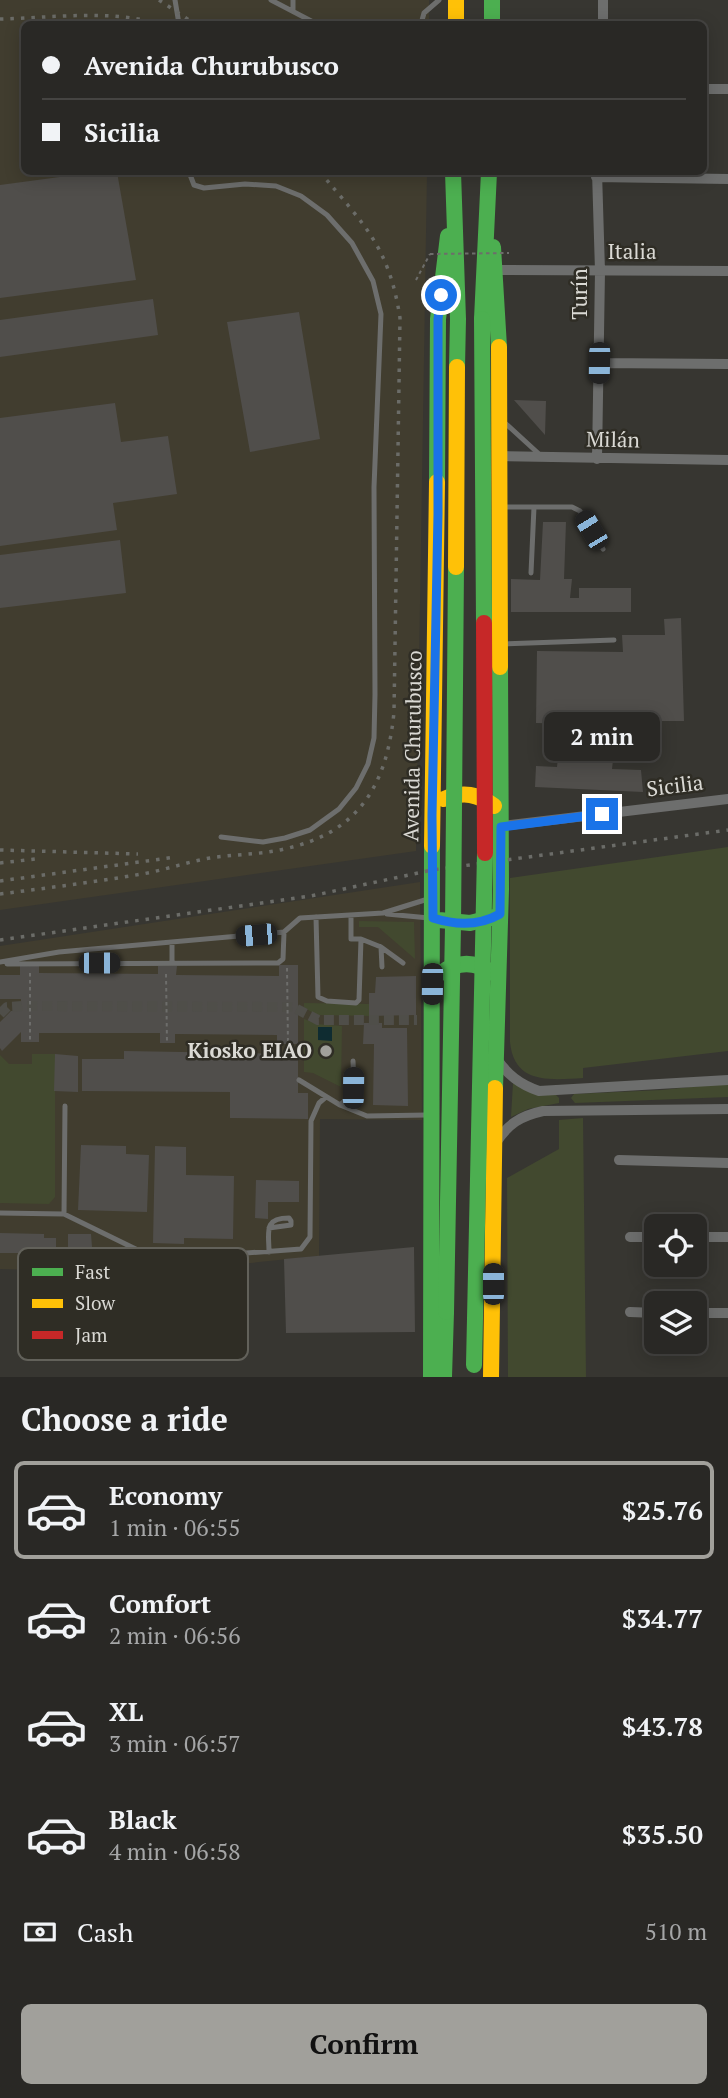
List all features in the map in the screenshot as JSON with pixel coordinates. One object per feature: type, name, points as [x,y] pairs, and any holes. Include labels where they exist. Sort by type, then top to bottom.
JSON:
[{"type":"main road","points":[[456,0],[456,21]]},
{"type":"main road","points":[[492,0],[492,21]]},
{"type":"main road","name":"Avenida Churubusco","points":[[430,1377],[432,816],[438,514],[438,319],[453,175]]},
{"type":"main road","points":[[474,1371],[485,879],[482,319],[489,175]]},
{"type":"main road","name":"Avenida Churubusco","points":[[444,1377],[453,926],[458,319],[452,201]]},
{"type":"main road","points":[[489,201],[499,319],[501,821],[491,1377]]},
{"type":"main road","points":[[432,816],[446,797],[469,793],[481,796],[493,805],[501,821]]},
{"type":"main road","points":[[433,918],[470,923],[491,919],[500,914]]},
{"type":"main road","points":[[432,984],[452,965],[466,963],[481,965],[491,972],[498,982]]},
{"type":"street","points":[[603,0],[603,21]]},
{"type":"street","points":[[707,89],[728,89]]},
{"type":"street","name":"Turín","points":[[597,175],[600,271],[597,459]]},
{"type":"street","points":[[623,175],[728,179]]},
{"type":"street","name":"Italia","points":[[495,270],[728,271]]},
{"type":"street","points":[[599,363],[728,364]]},
{"type":"street","name":"Milán","points":[[498,456],[728,460]]},
{"type":"street","name":"Sicilia","points":[[501,821],[728,799]]},
{"type":"street","points":[[495,1056],[508,1075],[539,1091],[728,1080]]},
{"type":"street","points":[[563,1090],[563,1109]]},
{"type":"street","points":[[494,1146],[512,1122],[525,1115],[563,1109],[728,1108]]},
{"type":"street","points":[[619,1160],[728,1163]]},
{"type":"street","points":[[630,1237],[644,1237]]},
{"type":"street","points":[[707,1237],[728,1237]]},
{"type":"street","points":[[630,1312],[644,1313]]},
{"type":"street","points":[[707,1313],[728,1313]]},
{"type":"lane","points":[[175,0],[178,21]]},
{"type":"lane","points":[[271,0],[311,21]]},
{"type":"lane","points":[[293,0],[293,11]]},
{"type":"lane","points":[[422,21],[424,13],[439,0]]},
{"type":"lane","points":[[190,175],[194,186],[204,188],[245,184],[276,186],[301,196],[327,215],[352,243],[373,281],[381,314],[374,487],[376,694],[374,738],[368,764],[356,788],[339,808],[310,830],[263,842],[221,837]]},
{"type":"lane","points":[[498,416],[543,458]]},
{"type":"lane","points":[[498,507],[572,507],[580,511],[603,550]]},
{"type":"lane","points":[[531,573],[534,507]]},
{"type":"lane","points":[[499,645],[614,640]]},
{"type":"lane","points":[[383,913],[433,897]]},
{"type":"lane","points":[[0,963],[59,952],[284,932],[300,918],[383,913],[433,918]]},
{"type":"lane","points":[[351,916],[351,939],[361,939],[381,947],[403,963]]},
{"type":"lane","points":[[316,917],[318,997],[321,1000],[356,1003],[359,1000],[361,939]]},
{"type":"lane","points":[[0,963],[282,962],[284,932]]},
{"type":"lane","points":[[173,942],[173,962]]},
{"type":"lane","points":[[381,947],[382,967]]},
{"type":"lane","points":[[340,1105],[353,1088],[354,1061]]},
{"type":"lane","points":[[299,1080],[340,1105],[367,1116],[431,1115]]},
{"type":"lane","points":[[248,1253],[301,1249],[310,1237],[312,1121],[318,1103],[326,1097]]},
{"type":"lane","points":[[64,1214],[65,1106]]},
{"type":"lane","points":[[0,1213],[64,1214],[137,1248]]},
{"type":"lane","points":[[269,1228],[269,1252]]},
{"type":"path","points":[[415,280],[430,254],[509,253]]},
{"type":"path","points":[[30,965],[30,1042]]},
{"type":"path","points":[[287,965],[288,1044]]},
{"type":"path","points":[[166,966],[167,1042]]},
{"type":"shaded area","points":[[0,0],[429,0],[429,21],[21,21],[21,175],[427,175],[416,851],[0,910]]},
{"type":"shaded area","points":[[420,882],[422,1120],[320,1119],[319,1256],[248,1263],[248,1248],[18,1248],[18,1269],[0,1269],[0,946]]},
{"type":"green space","points":[[728,847],[728,1051],[583,1068],[583,1078],[535,1077],[518,1066],[510,1042],[510,878]]},
{"type":"green space","points":[[359,921],[414,922],[415,959],[378,927],[359,927]]},
{"type":"green space","points":[[304,1003],[369,1004],[369,1016],[316,1015],[304,1007]]},
{"type":"green space","points":[[304,1019],[317,1024],[342,1026],[341,1087],[313,1073],[304,1072]]},
{"type":"green space","points":[[32,1054],[55,1054],[55,1197],[49,1204],[0,1203],[0,1055],[9,1064],[32,1064]]},
{"type":"green space","points":[[513,1083],[555,1094],[559,1103],[528,1109],[511,1117]]},
{"type":"green space","points":[[728,1083],[728,1097],[575,1103],[571,1098],[574,1094],[662,1090]]},
{"type":"green space","points":[[583,1118],[586,1377],[508,1377],[507,1178],[559,1149],[559,1120]]},
{"type":"water","points":[[318,1027],[332,1027],[332,1041],[318,1040]]},
{"type":"building","points":[[75,175],[118,175],[136,280],[0,298],[0,185]]},
{"type":"building","points":[[153,299],[158,335],[0,357],[0,320]]},
{"type":"building","points":[[299,312],[320,439],[250,452],[227,322]]},
{"type":"building","points":[[514,400],[546,401],[545,435]]},
{"type":"building","points":[[115,403],[121,442],[168,436],[177,494],[113,503],[117,530],[0,546],[0,418]]},
{"type":"building","points":[[543,522],[566,522],[564,579],[572,579],[570,598],[579,598],[579,588],[631,588],[631,612],[511,612],[511,579],[540,580]]},
{"type":"building","points":[[120,540],[126,593],[0,608],[0,555]]},
{"type":"building","points":[[681,618],[684,721],[622,721],[622,725],[536,723],[537,651],[623,652],[622,635],[665,635],[664,619]]},
{"type":"building","points":[[558,757],[613,760],[612,769],[641,770],[643,792],[535,787],[536,766],[557,767]]},
{"type":"building","points":[[20,965],[39,965],[39,973],[158,974],[158,966],[177,966],[176,975],[279,976],[279,965],[298,965],[298,1044],[277,1044],[277,1035],[175,1034],[175,1043],[160,1043],[160,1033],[39,1033],[39,1042],[21,1042],[21,1032],[2,1051],[0,1022],[11,1011],[21,1011],[21,999],[0,999],[0,975],[20,975]]},
{"type":"building","points":[[416,976],[416,1015],[369,1016],[369,993],[375,993],[376,977]]},
{"type":"building","points":[[364,1023],[382,1023],[382,1028],[407,1028],[408,1106],[373,1105],[374,1044],[363,1044]]},
{"type":"building","points":[[124,1051],[298,1054],[298,1093],[308,1093],[308,1119],[230,1118],[230,1092],[82,1091],[82,1059],[124,1059]]},
{"type":"building","points":[[55,1054],[78,1056],[78,1092],[54,1091]]},
{"type":"building","points":[[81,1145],[126,1146],[126,1154],[149,1155],[147,1212],[78,1210]]},
{"type":"building","points":[[155,1146],[186,1147],[186,1175],[234,1176],[233,1239],[184,1238],[184,1244],[153,1243]]},
{"type":"building","points":[[256,1180],[299,1181],[299,1202],[268,1202],[268,1219],[255,1218]]},
{"type":"building","points":[[0,1233],[44,1234],[44,1238],[56,1238],[56,1248],[18,1248],[18,1253],[0,1253]]},
{"type":"building","points":[[68,1234],[91,1234],[92,1247],[68,1248]]},
{"type":"building","points":[[414,1247],[415,1332],[286,1333],[284,1259]]},
{"type":"tunnel","points":[[0,1014],[7,1007],[24,1006],[293,1007],[318,1020],[417,1020]]},
{"type":"railway","points":[[159,0],[190,21]]},
{"type":"railway","points":[[0,19],[101,16],[148,21]]},
{"type":"railway","points":[[0,894],[142,874],[210,858],[275,851],[310,842],[350,818],[365,802],[376,783],[384,762],[394,712],[400,318],[389,272],[381,254],[362,223],[322,175]]},
{"type":"railway","points":[[0,940],[311,896],[432,870],[728,830]]},
{"type":"railway","points":[[0,850],[138,854]]},
{"type":"railway","points":[[0,881],[176,857]]},
{"type":"railway","points":[[0,863],[35,859]]},
{"type":"traffic: fast","points":[[492,0],[492,21]]},
{"type":"traffic: fast","points":[[453,175],[457,367]]},
{"type":"traffic: fast","points":[[482,319],[489,175]]},
{"type":"traffic: fast","points":[[437,482],[438,319],[448,236]]},
{"type":"traffic: fast","points":[[493,247],[499,347]]},
{"type":"traffic: fast","points":[[482,319],[484,623]]},
{"type":"traffic: fast","points":[[446,1312],[456,567]]},
{"type":"traffic: fast","points":[[495,1088],[501,889],[500,667]]},
{"type":"traffic: fast","points":[[431,1377],[432,846]]},
{"type":"traffic: fast","points":[[474,1365],[485,853]]},
{"type":"traffic: fast","points":[[439,920],[470,923],[494,917]]},
{"type":"traffic: fast","points":[[441,973],[454,966],[467,964],[479,966],[492,973]]},
{"type":"traffic: fast","points":[[444,1377],[446,1312]]},
{"type":"traffic: slow","points":[[456,0],[456,21]]},
{"type":"traffic: slow","points":[[499,347],[500,667]]},
{"type":"traffic: slow","points":[[456,567],[457,367]]},
{"type":"traffic: slow","points":[[432,846],[437,482]]},
{"type":"traffic: slow","points":[[444,799],[470,795],[494,806]]},
{"type":"traffic: slow","points":[[491,1377],[495,1088]]},
{"type":"traffic: jam","points":[[484,623],[485,853]]},
{"type":"place","name":"Kiosko EIAO","points":[[326,1051]]},
{"type":"route","points":[[441,295],[438,319],[433,918],[470,923],[491,919],[500,914],[501,827],[602,814]]}]
